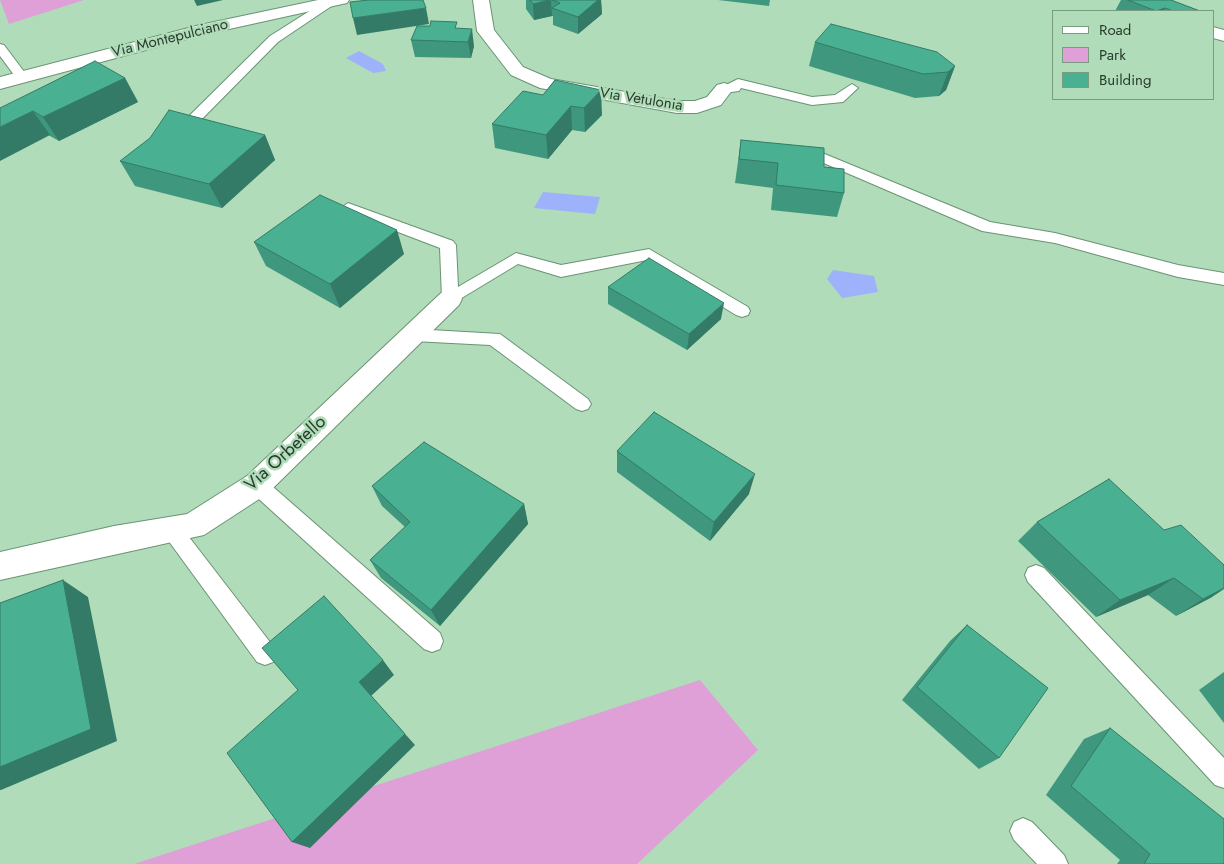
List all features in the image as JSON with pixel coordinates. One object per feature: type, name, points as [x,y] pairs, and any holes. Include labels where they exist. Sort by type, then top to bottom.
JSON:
[{"type":"street","name":"Via Montepulciano","points":[[0,83],[200,30],[337,0]]},
{"type":"street","name":"Via Vetulonia","points":[[481,0],[486,31],[517,72],[533,79],[547,84],[677,108],[697,107],[714,101],[724,89]]},
{"type":"street","name":"Via Orbetello","points":[[0,566],[114,540],[193,526],[257,485],[450,299]]},
{"type":"lane","points":[[215,132],[190,123],[274,39],[337,0]]},
{"type":"lane","points":[[0,48],[21,76]]},
{"type":"lane","points":[[724,89],[735,88],[738,83],[812,101],[838,99],[852,88]]},
{"type":"lane","points":[[810,152],[987,227],[1055,238],[1178,271],[1224,279]]},
{"type":"lane","points":[[348,208],[448,245],[450,299],[516,258],[561,271],[649,254],[742,311]]},
{"type":"lane","points":[[412,335],[494,339],[582,404]]},
{"type":"lane","points":[[257,485],[432,641]]},
{"type":"lane","points":[[172,530],[265,654]]},
{"type":"lane","points":[[1036,575],[1224,776]]},
{"type":"lane","points":[[1023,831],[1055,864]]},
{"type":"green space","points":[[0,0],[84,0],[9,24]]},
{"type":"green space","points":[[700,680],[758,750],[637,864],[134,864]]},
{"type":"water","points":[[359,51],[383,64],[386,71],[373,73],[346,58]]},
{"type":"water","points":[[543,192],[600,197],[595,214],[534,208]]},
{"type":"water","points":[[833,270],[874,276],[878,292],[842,298],[827,279]]},
{"type":"building","points":[[368,0],[423,0],[426,8],[353,18],[350,2]]},
{"type":"building","points":[[530,0],[549,0],[533,4]]},
{"type":"building","points":[[552,0],[598,0],[578,17],[552,8],[560,3]]},
{"type":"building","points":[[1128,0],[1171,0],[1197,10],[1170,10],[1165,8],[1153,10]]},
{"type":"building","points":[[431,21],[457,22],[455,28],[472,29],[468,42],[411,40],[417,26],[430,26]]},
{"type":"building","points":[[831,24],[937,52],[955,66],[948,72],[923,74],[815,42]]},
{"type":"building","points":[[95,61],[125,78],[43,117],[33,111],[0,127],[0,108]]},
{"type":"building","points":[[555,80],[601,90],[584,108],[571,106],[546,135],[492,124],[523,91],[543,95]]},
{"type":"building","points":[[169,110],[265,135],[209,184],[120,161],[150,138]]},
{"type":"building","points":[[741,140],[824,148],[824,167],[844,169],[844,193],[776,185],[778,163],[739,159]]},
{"type":"building","points":[[320,195],[397,230],[330,284],[254,242]]},
{"type":"building","points":[[649,258],[724,303],[689,334],[608,287]]},
{"type":"building","points":[[654,412],[755,474],[714,522],[617,451]]},
{"type":"building","points":[[424,442],[524,504],[431,610],[370,560],[410,522],[372,486]]},
{"type":"building","points":[[1109,479],[1164,530],[1181,525],[1224,565],[1224,588],[1203,599],[1174,578],[1120,600],[1037,522]]},
{"type":"building","points":[[63,580],[91,729],[0,767],[0,603]]},
{"type":"building","points":[[324,596],[383,660],[359,682],[405,734],[292,842],[227,753],[298,690],[262,648]]},
{"type":"building","points":[[967,625],[1048,688],[999,758],[917,687]]},
{"type":"building","points":[[1110,728],[1224,819],[1224,864],[1144,864],[1150,854],[1071,786]]}]
